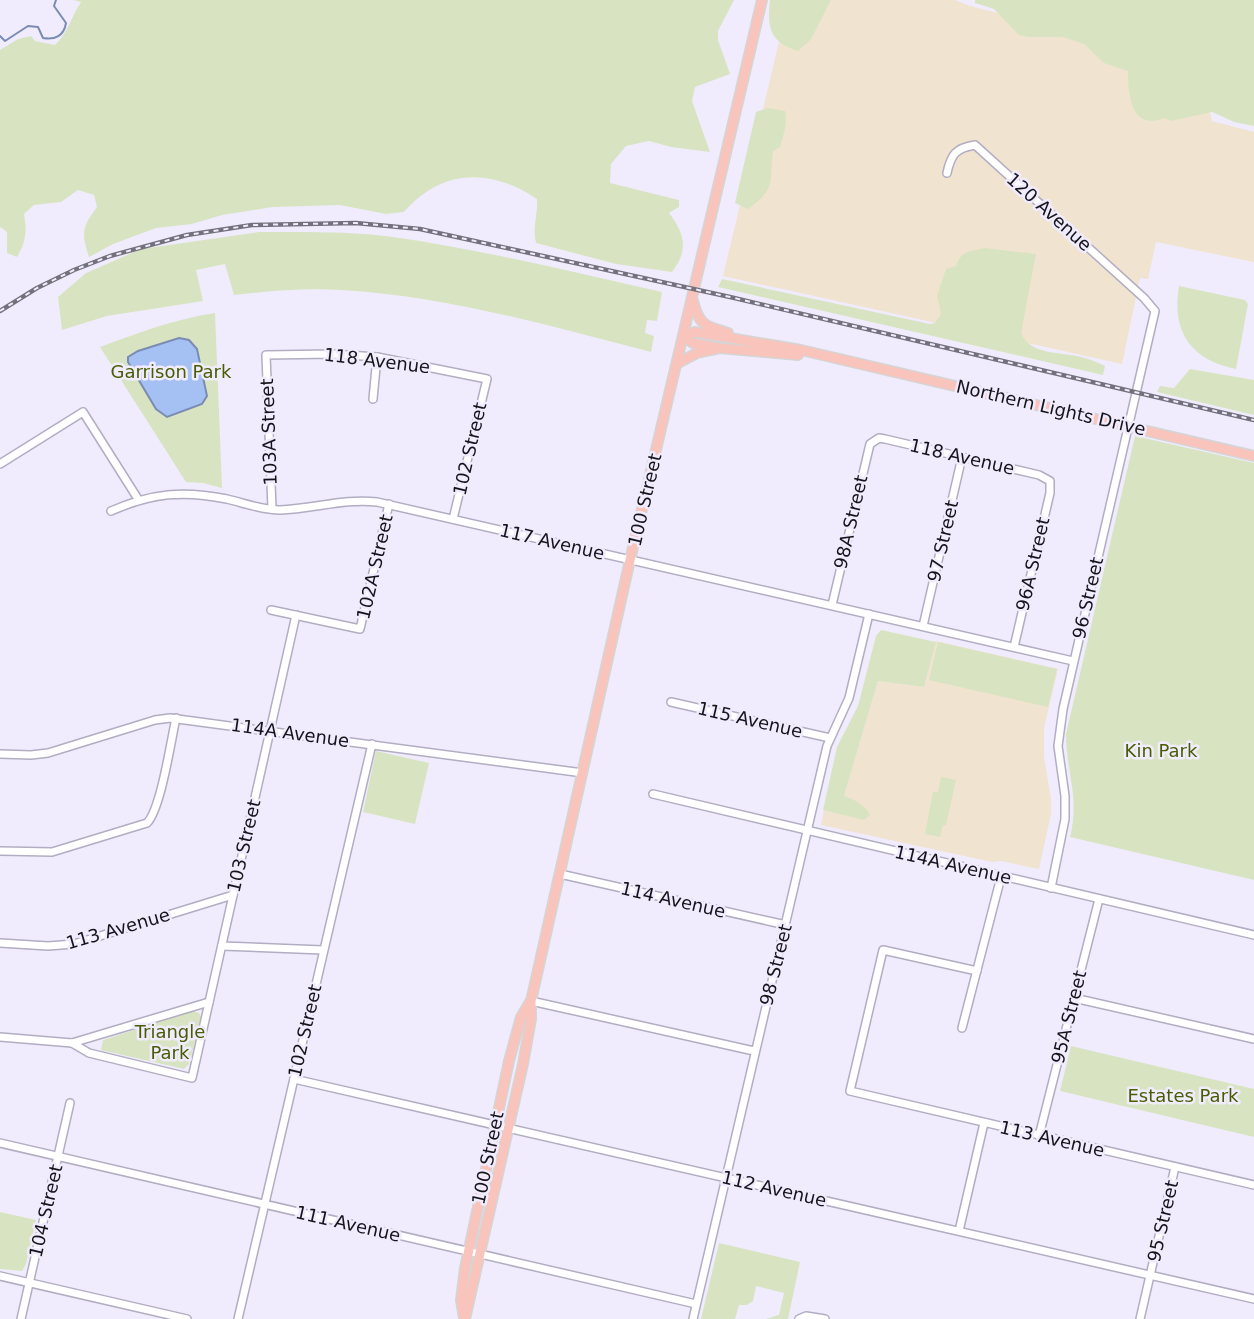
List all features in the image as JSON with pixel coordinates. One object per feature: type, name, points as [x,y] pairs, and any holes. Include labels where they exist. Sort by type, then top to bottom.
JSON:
[{"type":"main road","name":"100 Street","points":[[465,1319],[523,1064],[531,1019],[531,1001],[630,560],[762,0]]},
{"type":"main road","points":[[693,300],[696,314],[708,327],[768,345]]},
{"type":"main road","name":"Northern Lights Drive","points":[[684,336],[695,332],[768,345],[1254,456]]},
{"type":"main road","name":"Northern Lights Drive","points":[[684,336],[693,343],[719,348],[848,362]]},
{"type":"main road","points":[[678,363],[697,353],[719,348]]},
{"type":"main road","name":"100 Street","points":[[465,1319],[461,1300],[468,1251],[521,1017],[531,1001]]},
{"type":"street","name":"120 Avenue","points":[[947,173],[951,156],[960,148],[975,145],[1155,311]]},
{"type":"street","name":"96 Street","points":[[1051,888],[1065,818],[1059,730],[1155,311]]},
{"type":"street","name":"118 Avenue","points":[[266,355],[377,357],[487,379]]},
{"type":"street","name":"103A Street","points":[[266,355],[272,509]]},
{"type":"street","points":[[373,399],[377,357]]},
{"type":"street","name":"102 Street","points":[[453,519],[487,379]]},
{"type":"street","points":[[0,464],[83,412],[138,499]]},
{"type":"street","name":"118 Avenue","points":[[873,440],[886,439],[1039,475],[1050,481]]},
{"type":"street","name":"98A Street","points":[[832,605],[868,451],[873,440]]},
{"type":"street","name":"97 Street","points":[[923,626],[962,457]]},
{"type":"street","name":"96A Street","points":[[1014,647],[1050,493],[1050,481]]},
{"type":"street","name":"117 Avenue","points":[[111,510],[138,499],[166,494],[198,494],[272,509],[356,501],[389,504],[1073,661]]},
{"type":"street","name":"102A Street","points":[[296,615],[360,629],[389,504]]},
{"type":"street","points":[[271,610],[296,615]]},
{"type":"street","name":"98 Street","points":[[692,1319],[830,738],[849,698],[869,614]]},
{"type":"street","name":"103 Street","points":[[72,1043],[89,1053],[192,1077],[296,615]]},
{"type":"street","name":"115 Avenue","points":[[671,702],[830,738]]},
{"type":"street","points":[[0,851],[52,852],[139,826],[151,819],[176,718]]},
{"type":"street","name":"114A Avenue","points":[[0,754],[48,753],[155,720],[176,718],[583,773]]},
{"type":"street","name":"102 Street","points":[[239,1319],[372,744]]},
{"type":"street","name":"114A Avenue","points":[[653,794],[1254,935]]},
{"type":"street","name":"114 Avenue","points":[[560,874],[786,926]]},
{"type":"street","points":[[962,1028],[1001,877]]},
{"type":"street","name":"113 Avenue","points":[[0,943],[48,946],[74,944],[233,895]]},
{"type":"street","name":"95A Street","points":[[1039,1136],[1099,899]]},
{"type":"street","points":[[222,946],[324,950]]},
{"type":"street","name":"113 Avenue","points":[[976,971],[883,950],[850,1091],[1254,1185]]},
{"type":"street","points":[[1074,998],[1254,1039]]},
{"type":"street","points":[[531,1001],[754,1051]]},
{"type":"street","points":[[0,1037],[72,1043],[209,1002]]},
{"type":"street","name":"112 Avenue","points":[[295,1079],[1254,1298]]},
{"type":"street","name":"104 Street","points":[[21,1319],[70,1103]]},
{"type":"street","points":[[959,1231],[984,1123]]},
{"type":"street","name":"111 Avenue","points":[[0,1143],[696,1304]]},
{"type":"street","name":"95 Street","points":[[1140,1319],[1175,1167]]},
{"type":"street","points":[[0,1276],[187,1319]]},
{"type":"street","points":[[799,1319],[806,1316],[824,1319]]},
{"type":"shaded area","points":[[789,0],[955,0],[1198,63],[1212,121],[1254,132],[1254,262],[1156,242],[1148,279],[1140,278],[1122,364],[723,276]]},
{"type":"shaded area","points":[[936,641],[1058,669],[1044,728],[1044,757],[1051,814],[1039,869],[1001,861],[992,862],[821,825],[824,810],[839,813],[878,681],[924,687]]},
{"type":"green space","points":[[73,0],[734,0],[718,31],[718,40],[730,74],[695,87],[692,101],[710,152],[649,141],[626,146],[611,164],[610,183],[679,200],[679,207],[669,213],[679,228],[683,249],[672,272],[616,264],[536,243],[537,199],[502,182],[467,177],[434,187],[404,212],[386,214],[340,205],[273,207],[222,215],[192,224],[156,228],[113,244],[89,257],[84,230],[97,207],[94,195],[78,190],[61,202],[34,205],[24,214],[25,237],[17,257],[7,253],[7,232],[0,227],[0,50],[18,39],[31,36],[35,41],[55,45],[81,2]]},
{"type":"green space","points":[[770,0],[831,0],[811,39],[798,51],[781,43],[772,32],[769,18]]},
{"type":"green space","points":[[975,0],[1254,0],[1254,126],[1234,122],[1212,112],[1171,121],[1164,118],[1144,120],[1138,115],[1131,99],[1128,71],[1104,63],[1084,44],[1063,37],[1019,35],[994,9],[975,3]]},
{"type":"green space","points":[[768,108],[785,111],[785,129],[780,147],[773,151],[768,190],[748,209],[735,203],[756,112]]},
{"type":"green space","points":[[259,232],[343,233],[427,242],[662,292],[657,321],[647,320],[645,333],[654,336],[651,352],[459,305],[380,293],[328,289],[234,295],[225,264],[196,270],[203,301],[107,316],[62,330],[58,297],[86,273],[141,249]]},
{"type":"green space","points":[[984,248],[1036,254],[1021,333],[1026,341],[1040,350],[1077,356],[1105,366],[1103,375],[718,287],[722,279],[930,324],[935,323],[941,314],[937,296],[946,269],[956,266],[967,252]]},
{"type":"green space","points":[[1179,286],[1245,300],[1248,304],[1236,369],[1207,359],[1188,341],[1178,317]]},
{"type":"green space","name":"Garrison Park","points":[[215,313],[222,488],[186,482],[100,347],[171,323]]},
{"type":"green space","points":[[1190,369],[1254,380],[1254,415],[1157,392],[1160,386],[1174,388]]},
{"type":"green space","name":"Kin Park","points":[[1135,436],[1254,463],[1254,880],[1070,837],[1074,809],[1066,734]]},
{"type":"green space","points":[[881,630],[936,642],[924,687],[878,681],[844,796],[865,808],[870,815],[864,820],[823,810],[837,747],[858,706],[876,636]]},
{"type":"green space","points":[[938,642],[1057,669],[1048,707],[929,680]]},
{"type":"green space","points":[[376,751],[429,763],[415,824],[363,812]]},
{"type":"green space","points":[[941,777],[956,780],[946,825],[943,825],[940,837],[925,834],[933,792],[938,792]]},
{"type":"green space","name":"Triangle Park","points":[[192,1011],[199,1013],[201,1017],[189,1064],[184,1069],[101,1050],[103,1040]]},
{"type":"green space","name":"Estates Park","points":[[1071,1046],[1254,1089],[1254,1137],[1060,1091]]},
{"type":"green space","points":[[0,1212],[36,1220],[22,1271],[0,1269]]},
{"type":"green space","points":[[719,1243],[800,1262],[788,1319],[766,1319],[779,1315],[784,1293],[756,1286],[753,1301],[747,1305],[739,1305],[735,1319],[701,1319]]},
{"type":"water","points":[[179,338],[189,340],[197,349],[207,396],[202,404],[167,417],[156,409],[128,362],[128,357],[138,351]]},
{"type":"waterway","points":[[0,36],[5,41],[28,26],[38,27],[43,38],[58,36],[66,23],[54,6],[56,0]]},
{"type":"railway","points":[[0,311],[37,288],[74,270],[110,256],[187,235],[252,225],[356,223],[420,229],[730,297],[1254,420]]}]
